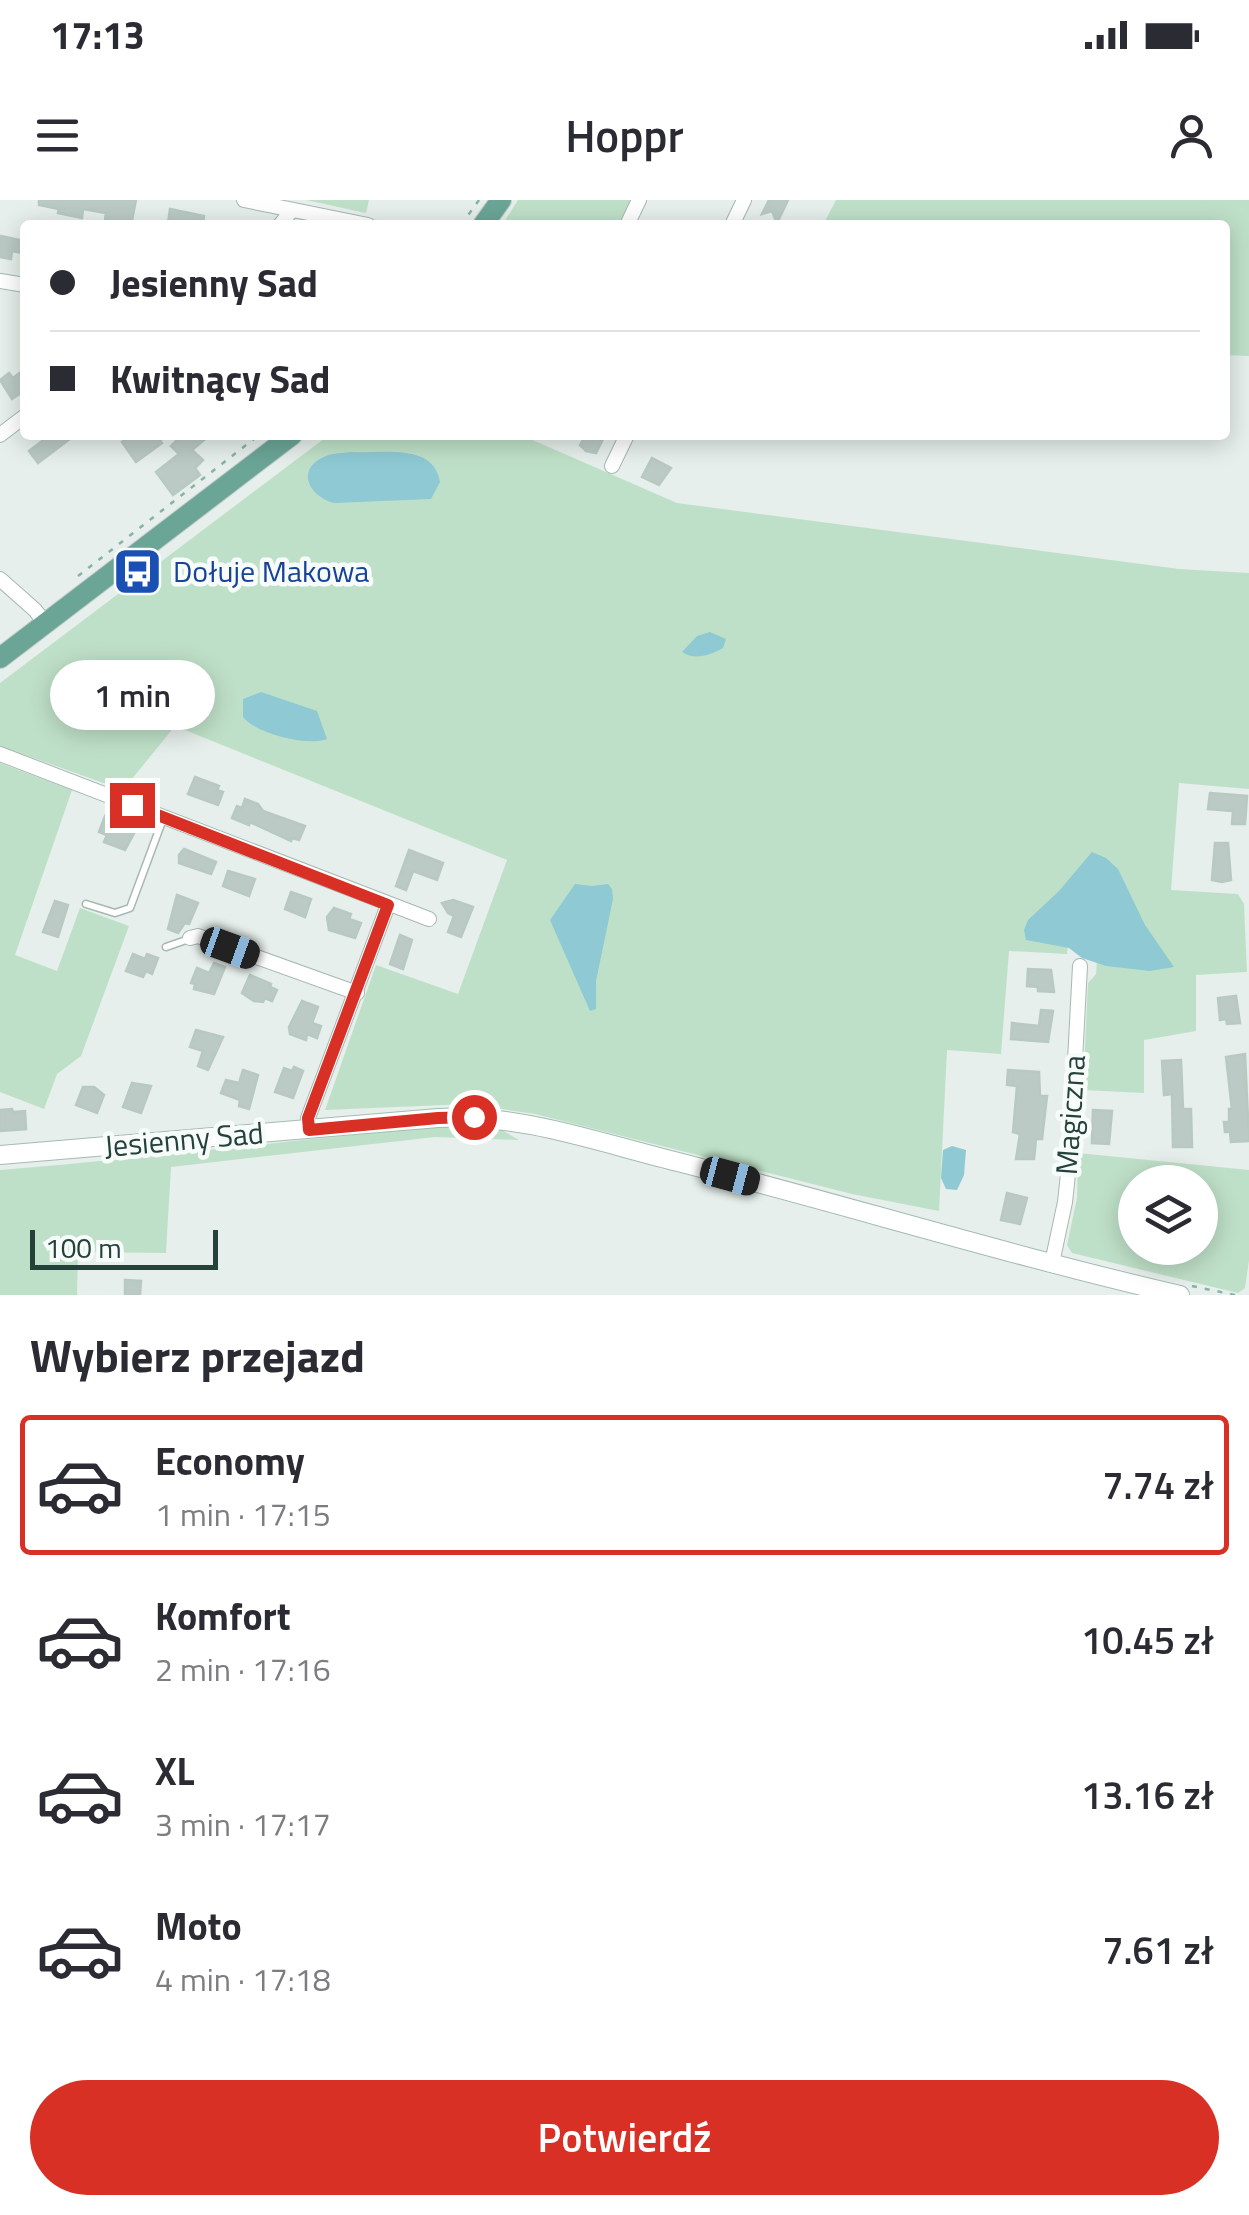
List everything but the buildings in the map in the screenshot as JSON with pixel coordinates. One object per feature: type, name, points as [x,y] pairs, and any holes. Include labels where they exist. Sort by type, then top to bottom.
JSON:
[{"type":"main road","points":[[0,658],[285,440]]},
{"type":"street","points":[[244,200],[343,220]]},
{"type":"street","points":[[286,220],[292,210]]},
{"type":"street","points":[[612,466],[625,440]]},
{"type":"street","points":[[0,580],[45,623]]},
{"type":"street","points":[[0,754],[429,920]]},
{"type":"street","points":[[309,1130],[308,1118],[388,905]]},
{"type":"street","points":[[190,938],[198,936],[357,994]]},
{"type":"street","name":"Magiczna","points":[[1052,1263],[1070,1155],[1080,966]]},
{"type":"street","name":"Jesienny Sad","points":[[0,1155],[474,1117],[551,1130],[1052,1263],[1172,1291]]},
{"type":"lane","points":[[86,904],[115,913],[130,908],[164,818]]},
{"type":"lane","points":[[166,947],[190,938]]},
{"type":"path","points":[[71,582],[253,440]]},
{"type":"path","points":[[1172,1291],[1235,1295]]},
{"type":"green space","points":[[306,200],[369,200],[366,213]]},
{"type":"green space","points":[[518,200],[632,200],[622,220],[505,220]]},
{"type":"green space","points":[[836,200],[1249,200],[1249,356],[1230,355],[1230,220],[826,220]]},
{"type":"green space","points":[[322,440],[532,440],[677,503],[1179,569],[1249,573],[1249,789],[1179,783],[1171,890],[1238,894],[1244,904],[1247,972],[1196,975],[1196,1031],[1144,1040],[1144,1093],[1083,1090],[1088,983],[1096,974],[1098,946],[1068,945],[1067,954],[1009,951],[1001,1054],[947,1050],[939,1211],[852,1194],[535,1114],[468,1104],[325,1110],[376,965],[458,994],[507,860],[175,726],[123,790],[0,746],[0,683]]},
{"type":"green space","points":[[0,763],[72,790],[15,955],[57,971],[80,908],[129,926],[81,1056],[57,1074],[44,1109],[0,1092]]},
{"type":"green space","points":[[448,1126],[498,1128],[519,1140],[435,1137],[171,1167],[166,1253],[78,1252],[77,1295],[0,1295],[0,1170]]},
{"type":"green space","points":[[1078,1153],[1199,1165],[1118,1165],[1118,1264],[1072,1253],[1067,1245],[1077,1198]]},
{"type":"green space","points":[[1218,1167],[1249,1170],[1249,1260],[1245,1288],[1238,1293],[1122,1265],[1218,1265]]},
{"type":"water","points":[[351,452],[417,455],[436,469],[440,482],[431,499],[334,503],[317,494],[309,481],[311,467],[326,456]]},
{"type":"water","points":[[710,632],[726,639],[723,648],[697,657],[682,652],[697,636]]},
{"type":"water","points":[[261,692],[317,711],[327,739],[295,740],[249,723],[243,717],[243,699]]},
{"type":"water","points":[[1092,852],[1118,869],[1145,925],[1174,967],[1150,971],[1106,966],[1082,958],[1069,948],[1026,940],[1028,920]]},
{"type":"water","points":[[575,884],[608,884],[612,889],[596,981],[596,1009],[590,1011],[550,920]]},
{"type":"water","points":[[952,1146],[966,1150],[964,1175],[957,1190],[946,1189],[941,1178],[943,1150]]},
{"type":"place","name":"Dołuje Makowa","points":[[138,572]]},
{"type":"route","points":[[132,805],[388,905],[308,1118],[309,1130],[474,1117]]}]
